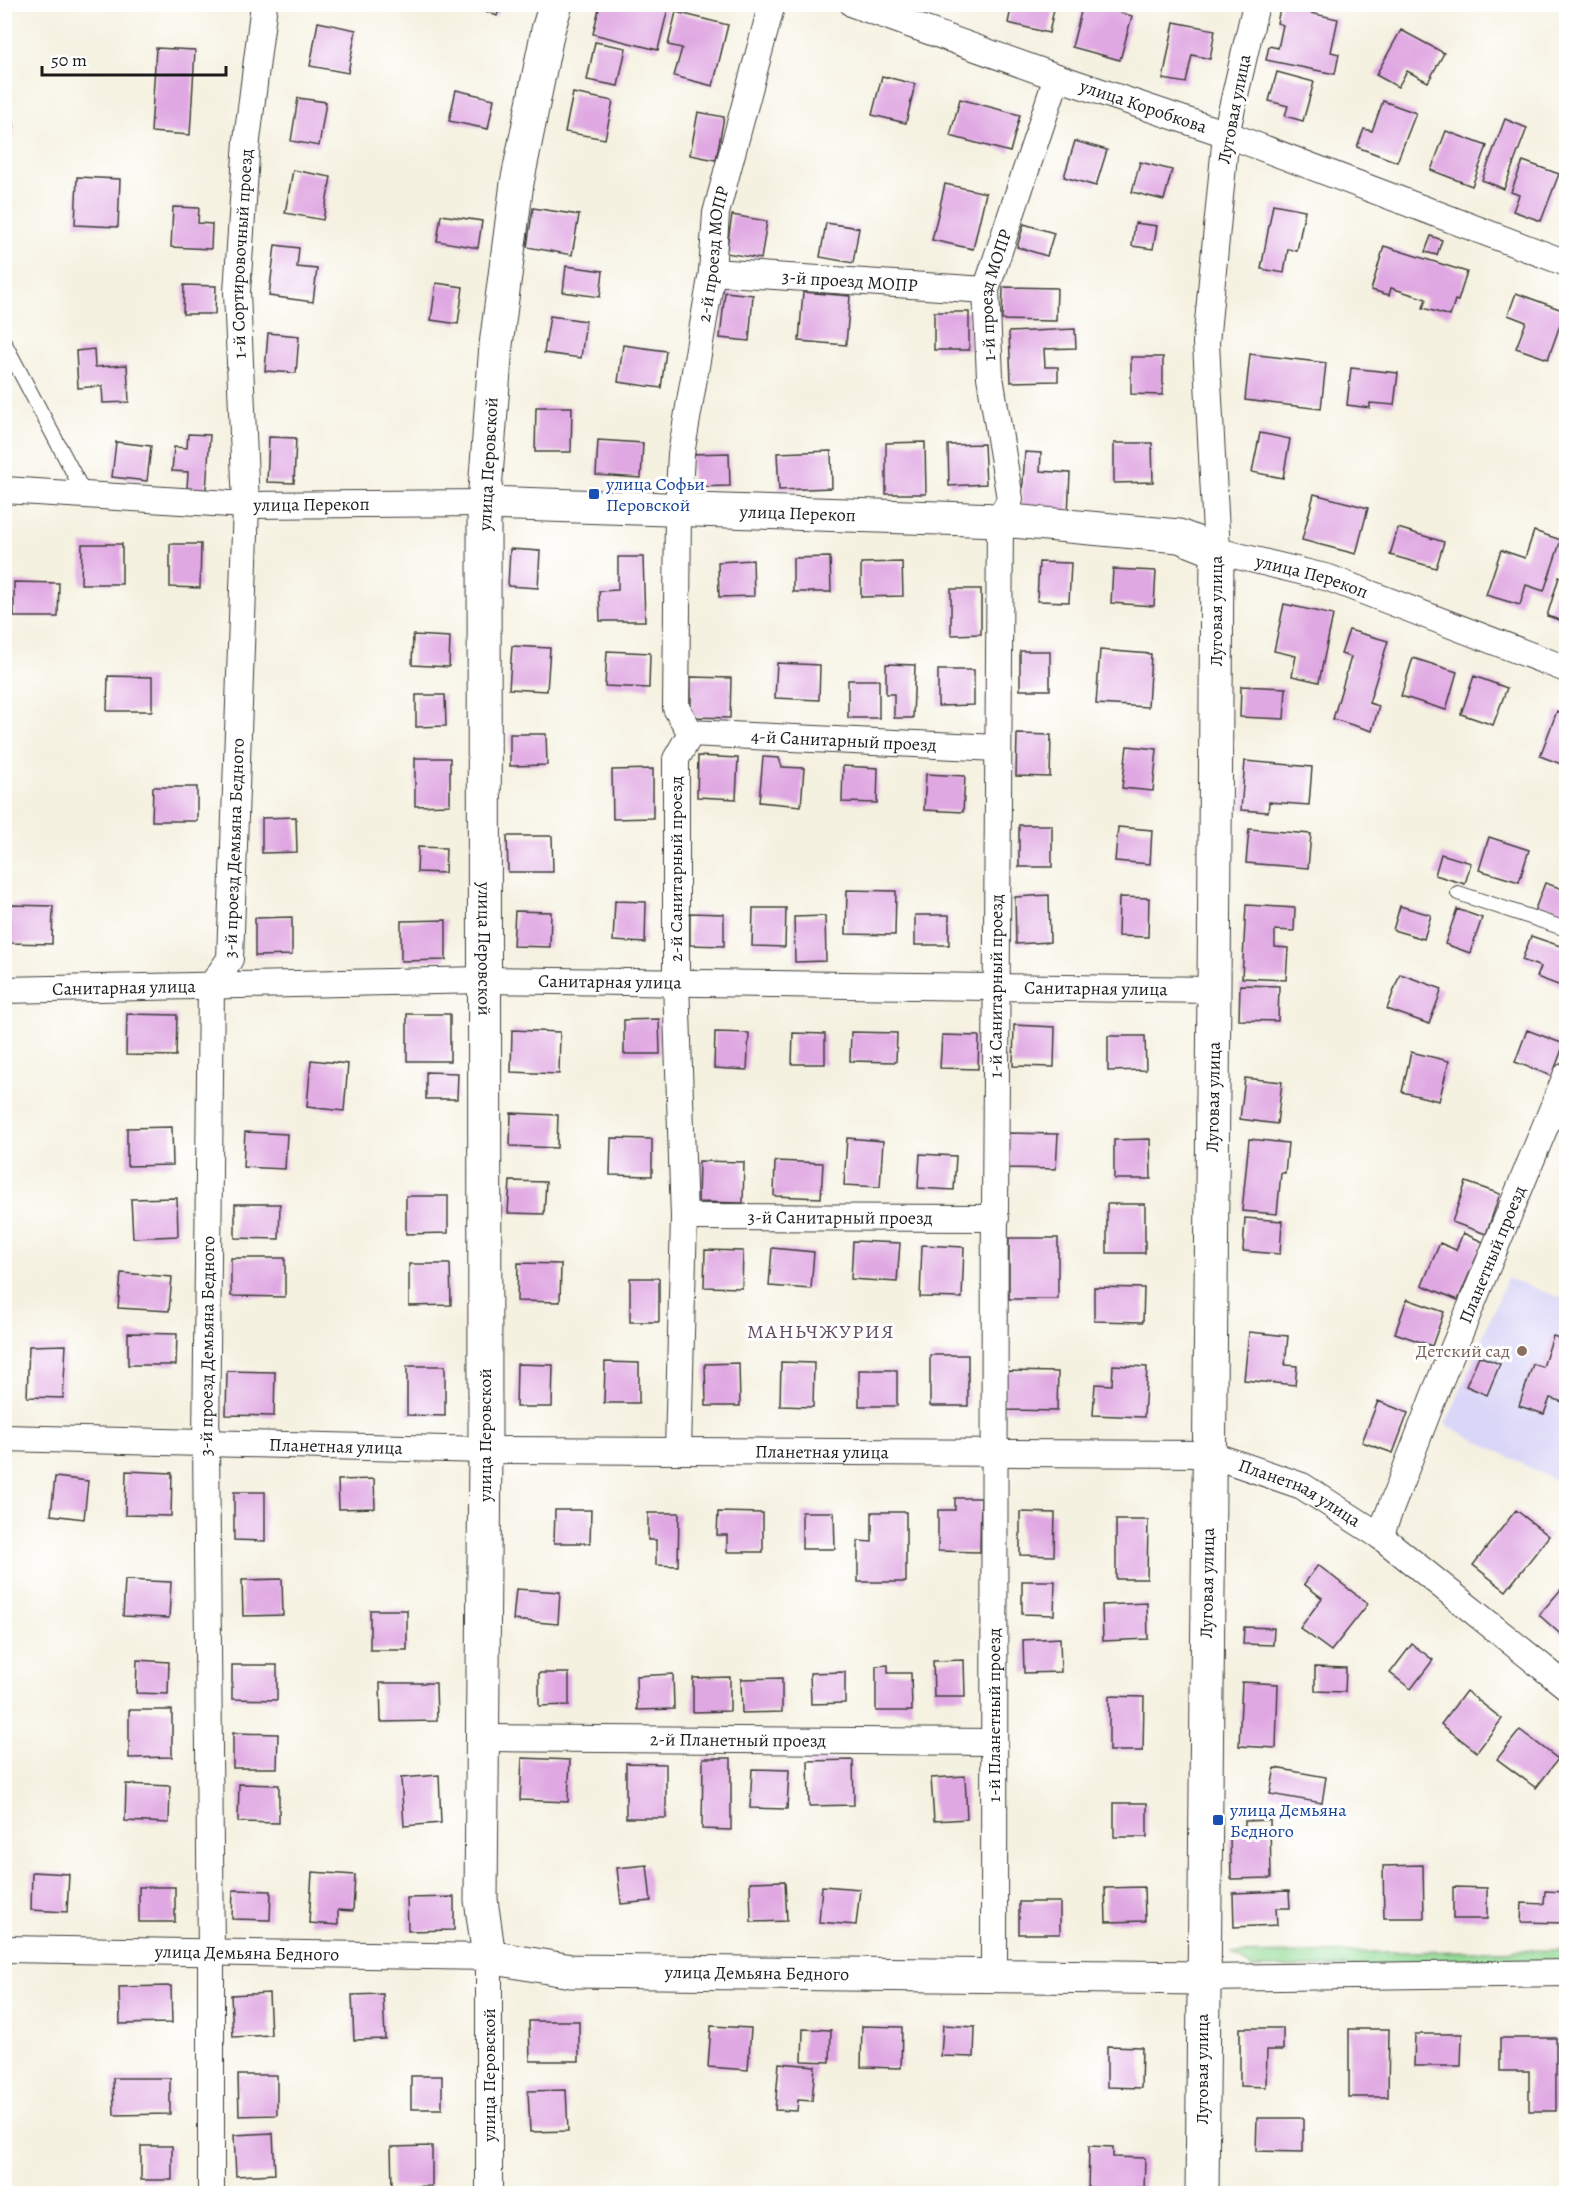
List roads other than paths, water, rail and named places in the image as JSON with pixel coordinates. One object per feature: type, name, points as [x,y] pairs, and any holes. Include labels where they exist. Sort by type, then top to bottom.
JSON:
[{"type":"main road","name":"улица Перовской","points":[[489,1957],[481,1900],[485,1450],[484,503],[496,345],[517,183],[548,30],[556,4]]},
{"type":"main road","name":"улица Перекоп","points":[[484,503],[1000,520],[1179,536],[1216,551]]},
{"type":"main road","name":"Луговая улица","points":[[1202,2193],[1216,551]]},
{"type":"main road","name":"улица Демьяна Бедного","points":[[489,1957],[571,1971],[1203,1978]]},
{"type":"street","name":"1-й Сортировочный проезд","points":[[246,505],[237,292],[247,140],[264,4]]},
{"type":"street","name":"2-й проезд МОПР","points":[[678,510],[681,454],[712,272],[716,213],[772,4]]},
{"type":"street","name":"улица Коробкова","points":[[853,4],[1226,134],[1566,263]]},
{"type":"street","name":"Луговая улица","points":[[1216,551],[1206,343],[1226,134],[1256,4]]},
{"type":"street","name":"1-й проезд МОПР","points":[[1000,520],[1010,499],[990,377],[986,290],[1058,77]]},
{"type":"street","name":"3-й проезд МОПР","points":[[712,272],[986,290]]},
{"type":"street","name":"улица Перекоп","points":[[4,490],[246,505],[484,503]]},
{"type":"street","name":"3-й проезд Демьяна Бедного","points":[[211,2193],[206,1443],[211,986],[230,959],[246,505]]},
{"type":"street","points":[[678,510],[676,708],[691,733]]},
{"type":"street","name":"1-й Санитарный проезд","points":[[994,1453],[1000,520]]},
{"type":"street","name":"улица Перекоп","points":[[1216,551],[1329,578],[1566,669]]},
{"type":"street","name":"4-й Санитарный проезд","points":[[691,733],[997,748]]},
{"type":"street","name":"2-й Санитарный проезд","points":[[678,1451],[684,1217],[676,982],[676,759],[691,733]]},
{"type":"street","name":"Санитарная улица","points":[[4,990],[484,980],[1214,990]]},
{"type":"street","name":"Планетный проезд","points":[[1380,1536],[1434,1393],[1566,1076]]},
{"type":"street","name":"3-й Санитарный проезд","points":[[684,1217],[996,1218]]},
{"type":"street","name":"Планетная улица","points":[[4,1438],[485,1450],[1209,1454],[1302,1486],[1380,1536],[1566,1686]]},
{"type":"street","name":"1-й Планетный проезд","points":[[994,1453],[994,1976]]},
{"type":"street","name":"2-й Планетный проезд","points":[[483,1738],[994,1742]]},
{"type":"street","name":"улица Демьяна Бедного","points":[[4,1949],[489,1957]]},
{"type":"street","name":"улица Перовской","points":[[489,1957],[489,2193]]},
{"type":"street","name":"улица Демьяна Бедного","points":[[1203,1978],[1566,1973]]},
{"type":"lane","points":[[4,342],[85,495]]},
{"type":"lane","points":[[1458,893],[1566,929]]},
{"type":"place","name":"улица Софьи Перовской","points":[[594,494]]},
{"type":"place","name":"Детский сад","points":[[1522,1351]]},
{"type":"place","name":"улица Демьяна Бедного","points":[[1218,1820]]},
{"type":"district","name":"МАНЬЧЖУРИЯ","points":[[821,1331]]}]
